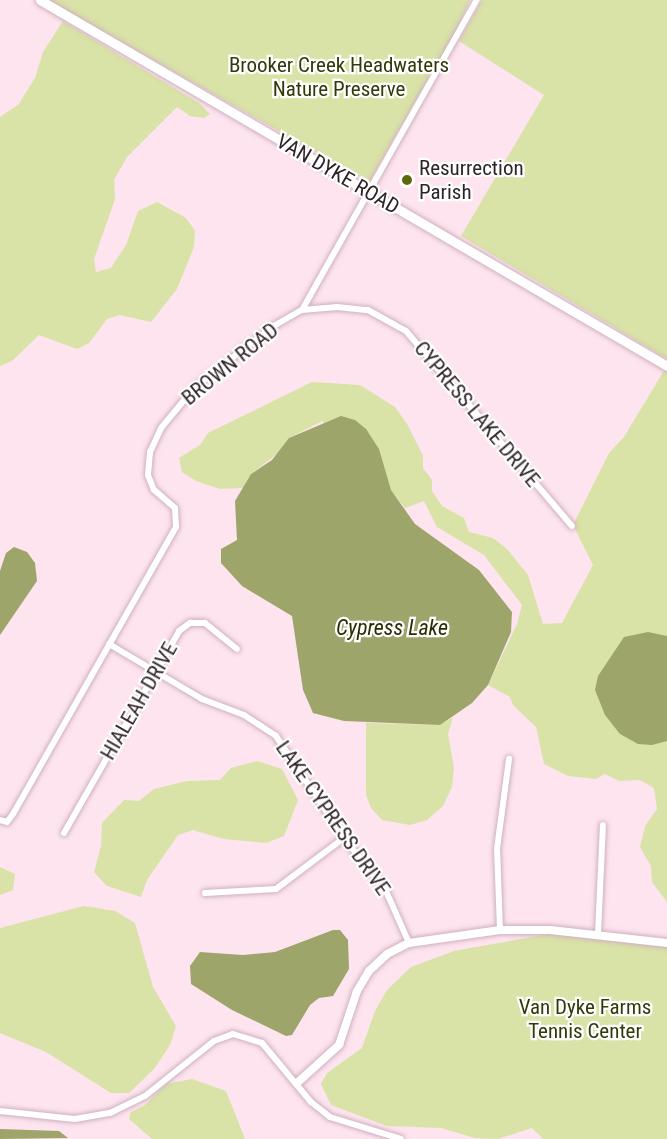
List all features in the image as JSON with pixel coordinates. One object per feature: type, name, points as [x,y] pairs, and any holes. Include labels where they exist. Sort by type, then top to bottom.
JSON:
[{"type":"main road","name":"VAN DYKE ROAD","points":[[40,0],[667,366]]},
{"type":"street","name":"BROWN ROAD","points":[[0,820],[7,822],[13,814],[176,526],[175,508],[154,490],[148,475],[150,452],[161,428],[195,387],[272,327],[302,310],[477,0]]},
{"type":"street","name":"CYPRESS LAKE DRIVE","points":[[302,310],[368,310],[406,331],[572,526]]},
{"type":"street","name":"HIALEAH DRIVE","points":[[64,833],[179,631],[190,623],[205,623],[237,649]]},
{"type":"street","name":"LAKE CYPRESS DRIVE","points":[[109,644],[202,699],[244,715],[276,736],[344,838],[386,891],[408,943]]},
{"type":"street","points":[[500,930],[497,849],[509,759]]},
{"type":"street","points":[[598,934],[603,825]]},
{"type":"street","points":[[205,893],[276,890],[344,838]]},
{"type":"street","points":[[297,1083],[339,1045],[357,991],[369,971],[387,954],[408,943],[500,930],[598,934],[667,943]]},
{"type":"street","points":[[0,1111],[75,1119],[110,1113],[145,1096],[214,1041],[233,1034],[262,1043],[297,1083],[310,1102],[330,1117],[401,1139]]},
{"type":"green space","name":"Brooker Creek Headwaters Nature Preserve","points":[[47,0],[470,0],[457,29],[369,182]]},
{"type":"green space","name":"Brooker Creek Headwaters Nature Preserve","points":[[482,0],[667,0],[667,359],[461,236],[544,95],[459,41]]},
{"type":"green space","points":[[63,21],[199,103],[210,114],[204,118],[190,116],[177,107],[127,157],[114,180],[115,199],[94,259],[96,272],[111,268],[126,245],[138,211],[157,202],[186,218],[195,231],[194,247],[177,289],[151,322],[120,315],[107,319],[89,343],[77,349],[39,335],[12,361],[0,366],[0,117],[18,105],[35,78],[43,52]]},
{"type":"green space","points":[[665,369],[667,370],[667,902],[652,882],[651,866],[640,847],[645,826],[657,809],[654,788],[640,780],[619,781],[605,774],[596,779],[568,776],[544,764],[536,727],[513,705],[510,697],[488,685],[517,624],[522,605],[484,555],[437,527],[424,501],[405,508],[391,490],[384,472],[322,421],[289,438],[283,449],[251,474],[243,488],[220,489],[196,481],[182,472],[179,458],[200,445],[208,433],[312,382],[360,385],[395,407],[407,424],[423,456],[423,468],[432,480],[432,491],[442,506],[464,518],[469,532],[493,538],[507,549],[528,575],[543,624],[562,623],[593,565],[573,525],[609,453],[624,437]]},
{"type":"green space","points":[[453,717],[448,734],[454,768],[452,787],[443,806],[427,820],[410,825],[382,820],[371,808],[366,795],[366,723],[440,725]]},
{"type":"green space","points":[[257,761],[282,769],[298,800],[284,836],[266,843],[224,839],[193,830],[178,835],[147,880],[141,897],[107,886],[94,872],[101,846],[102,823],[124,800],[139,801],[154,789],[187,781],[220,780],[231,768]]},
{"type":"green space","points":[[0,867],[15,874],[13,890],[0,895]]},
{"type":"green space","points":[[84,906],[115,911],[135,923],[153,987],[176,1026],[170,1045],[154,1069],[129,1093],[111,1093],[46,1052],[0,1033],[0,928]]},
{"type":"green space","name":"Van Dyke Farms Tennis Center","points":[[554,933],[667,946],[667,1139],[543,1139],[532,1128],[498,1139],[475,1138],[441,1128],[387,1126],[331,1105],[321,1084],[327,1073],[362,1048],[375,1011],[387,990],[411,967],[454,951]]},
{"type":"green space","points":[[192,1079],[226,1091],[245,1139],[152,1139],[129,1119],[131,1112],[145,1105],[166,1084]]},
{"type":"water","name":"Cypress Lake","points":[[341,416],[355,420],[366,429],[379,449],[391,490],[415,524],[479,570],[512,612],[511,632],[488,685],[472,703],[440,725],[344,721],[313,713],[303,690],[292,616],[242,586],[221,563],[221,549],[237,540],[235,501],[251,474],[272,460],[289,438]]},
{"type":"water","points":[[14,547],[27,552],[35,563],[37,581],[0,635],[0,571],[6,553]]},
{"type":"water","points":[[648,632],[667,636],[667,741],[652,745],[638,744],[620,734],[605,715],[595,690],[598,676],[624,637]]},
{"type":"water","points":[[333,930],[340,930],[348,940],[349,969],[333,996],[319,998],[310,1005],[292,1035],[286,1036],[232,1010],[191,984],[190,966],[200,952],[243,955],[275,952]]},
{"type":"water","points":[[0,1129],[59,1131],[68,1138],[0,1139]]},
{"type":"place","name":"Resurrection Parish","points":[[407,180]]}]
